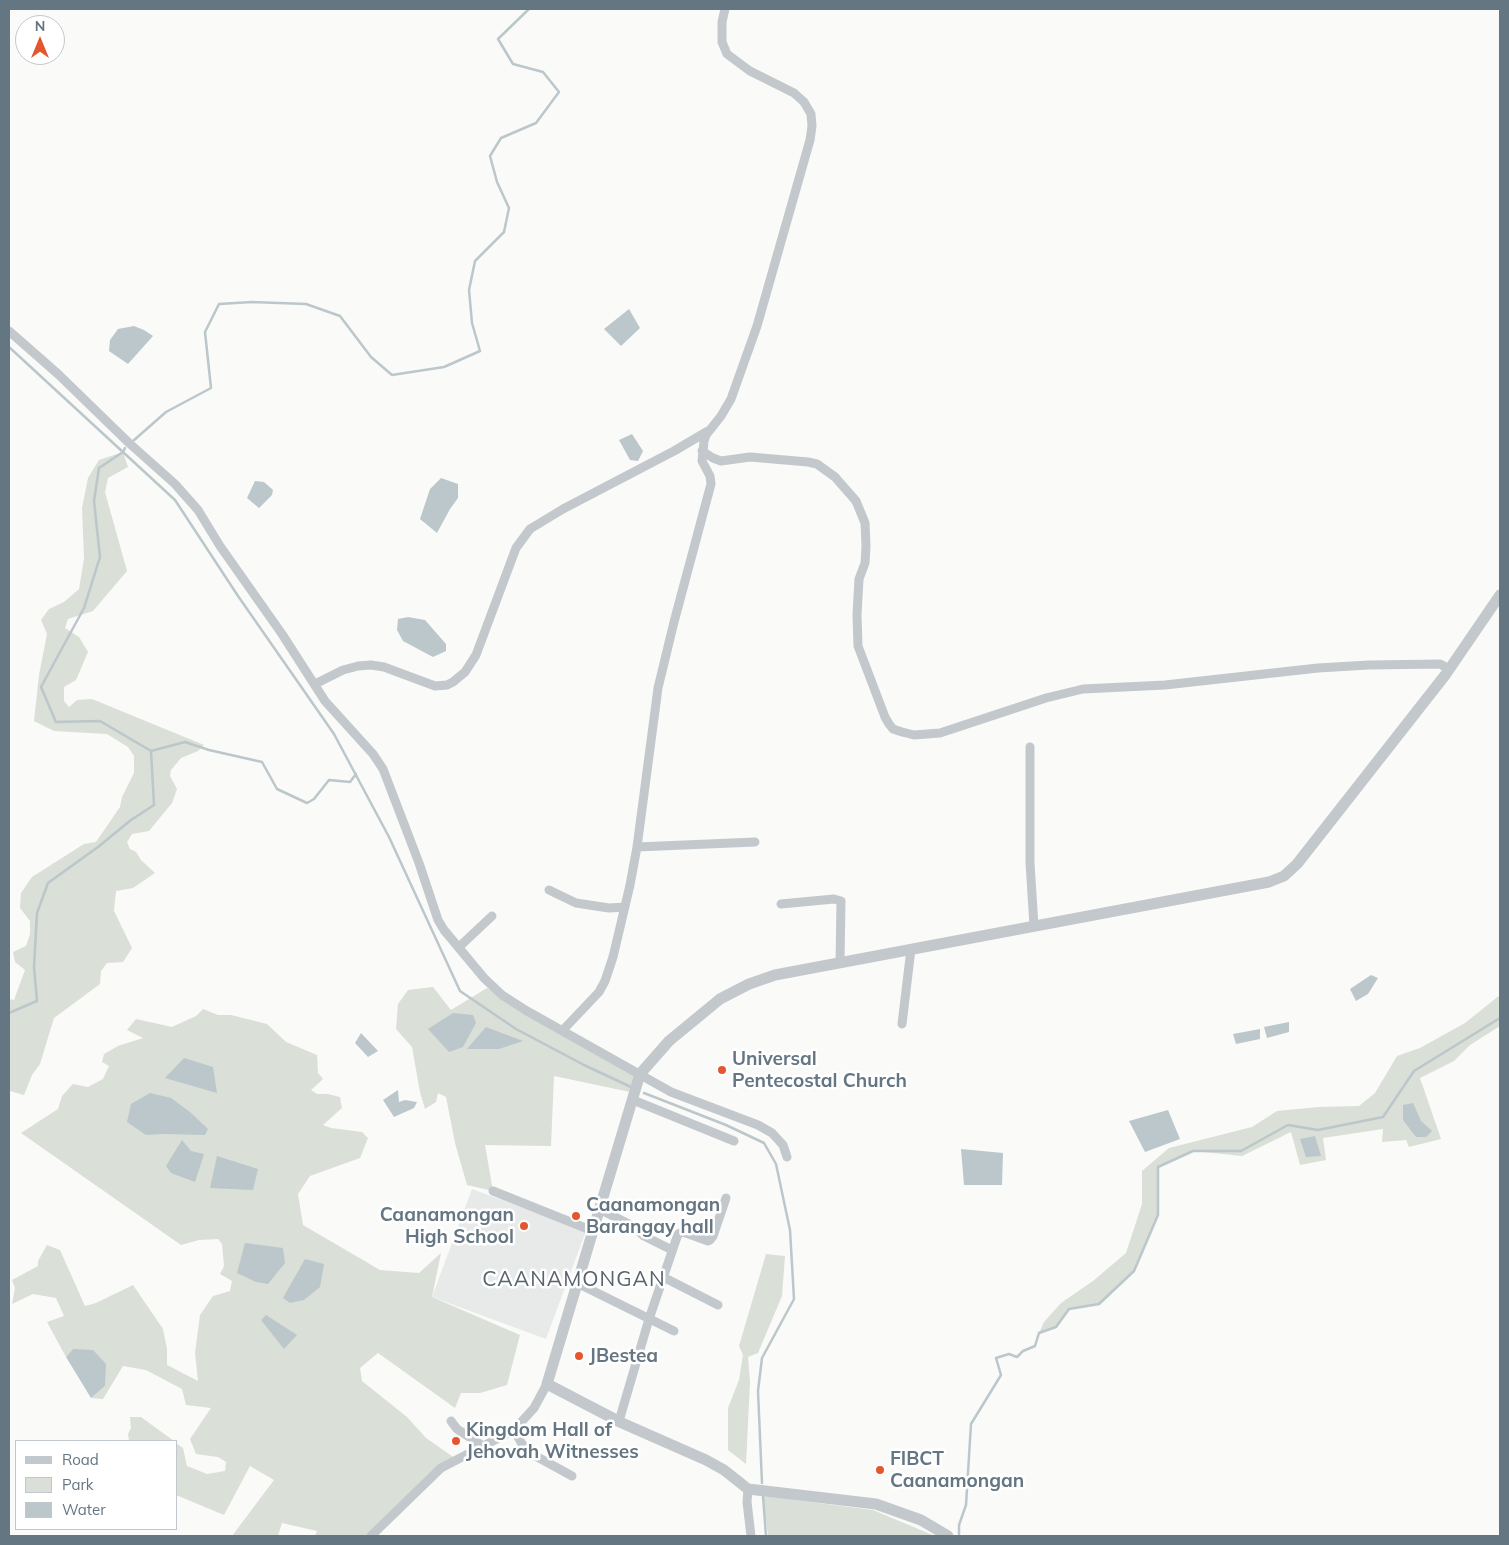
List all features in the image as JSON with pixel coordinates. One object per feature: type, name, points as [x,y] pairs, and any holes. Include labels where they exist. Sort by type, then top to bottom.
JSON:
[{"type":"street","points":[[563,1030],[600,992],[613,957],[637,846],[658,688],[711,484],[710,476],[702,461],[702,451],[706,435],[731,399],[757,326],[810,140],[811,114],[804,102],[794,93],[750,71],[727,54],[722,42],[722,22],[725,9]]},
{"type":"street","points":[[9,331],[58,374],[187,496],[198,510],[220,546],[315,684],[338,716],[373,754],[383,769],[438,920],[444,930],[484,978],[502,995],[527,1011],[677,1095],[758,1125],[772,1133],[783,1145],[787,1157]]},
{"type":"street","points":[[315,684],[343,670],[371,665],[384,667],[435,686],[454,682],[465,672],[476,655],[516,548],[530,529],[710,430]]},
{"type":"street","points":[[702,451],[721,461],[750,457],[817,464],[836,477],[856,501],[865,523],[866,546],[865,564],[859,579],[858,646],[888,724],[893,729],[902,732],[914,734],[940,733],[1046,698],[1083,689],[1165,685],[1318,668],[1369,665],[1440,664],[1450,669]]},
{"type":"street","points":[[371,1536],[441,1468],[514,1430],[534,1408],[547,1384],[640,1074],[670,1041],[699,1015],[731,992],[775,975],[1269,882],[1284,876],[1297,864],[1450,669],[1500,595]]},
{"type":"street","points":[[1030,747],[1030,863],[1034,926]]},
{"type":"street","points":[[637,846],[755,842]]},
{"type":"street","points":[[549,890],[576,903],[609,908],[625,907]]},
{"type":"street","points":[[780,904],[834,899],[841,901],[840,963]]},
{"type":"street","points":[[458,947],[492,916]]},
{"type":"street","points":[[902,1024],[911,949]]},
{"type":"street","points":[[633,1100],[734,1140]]},
{"type":"street","points":[[493,1191],[593,1231]]},
{"type":"street","points":[[619,1421],[663,1277],[679,1232],[710,1240],[726,1198]]},
{"type":"street","points":[[600,1209],[632,1225],[644,1236],[672,1250]]},
{"type":"street","points":[[663,1277],[718,1305]]},
{"type":"street","points":[[577,1283],[674,1330]]},
{"type":"street","points":[[547,1384],[619,1421],[706,1460],[724,1470],[748,1489],[876,1504],[922,1520],[948,1536]]},
{"type":"street","points":[[451,1421],[458,1429],[483,1446]]},
{"type":"street","points":[[514,1430],[522,1444],[532,1454],[572,1476]]},
{"type":"street","points":[[748,1489],[746,1502],[751,1536]]},
{"type":"shaded area","points":[[472,1189],[586,1231],[546,1339],[432,1297]]},
{"type":"green space","points":[[123,452],[128,467],[108,478],[105,492],[127,571],[93,611],[68,619],[65,628],[79,637],[88,652],[76,680],[64,687],[64,701],[69,707],[77,700],[92,699],[204,745],[198,751],[181,758],[171,770],[170,776],[177,789],[172,803],[149,831],[132,834],[127,842],[130,849],[136,852],[141,860],[155,873],[133,888],[116,891],[114,911],[132,948],[123,962],[107,963],[101,971],[100,984],[54,1018],[40,1064],[32,1075],[24,1095],[10,1091],[9,1078],[9,999],[14,1000],[25,970],[15,962],[13,952],[26,946],[30,934],[30,921],[20,908],[21,893],[32,877],[84,844],[96,842],[120,807],[122,797],[134,773],[134,756],[128,747],[107,734],[54,731],[34,721],[39,675],[47,634],[41,620],[49,609],[64,602],[79,589],[84,559],[82,508],[88,478],[99,460]]},
{"type":"green space","points":[[433,987],[451,1010],[487,988],[640,1074],[635,1093],[554,1076],[551,1146],[485,1145],[493,1191],[467,1185],[455,1143],[446,1097],[438,1093],[436,1102],[425,1109],[412,1047],[396,1029],[398,1004],[408,990]]},
{"type":"green space","points":[[1500,995],[1500,1026],[1470,1045],[1454,1061],[1420,1078],[1441,1139],[1409,1147],[1406,1140],[1382,1142],[1383,1129],[1323,1138],[1326,1160],[1300,1165],[1291,1132],[1242,1156],[1193,1151],[1158,1167],[1158,1215],[1134,1271],[1099,1304],[1069,1309],[1056,1327],[1039,1333],[1044,1322],[1061,1303],[1093,1281],[1126,1253],[1142,1204],[1142,1171],[1169,1148],[1252,1127],[1277,1111],[1359,1106],[1375,1093],[1397,1056],[1420,1048],[1465,1023]]},
{"type":"green space","points":[[203,1009],[218,1015],[231,1015],[267,1024],[286,1042],[317,1055],[318,1073],[323,1079],[311,1090],[317,1094],[340,1097],[342,1108],[323,1125],[331,1128],[362,1132],[368,1138],[360,1158],[310,1176],[298,1194],[303,1225],[380,1270],[419,1273],[441,1253],[432,1297],[520,1335],[507,1385],[480,1393],[461,1393],[455,1408],[378,1353],[360,1368],[362,1381],[407,1417],[426,1438],[456,1459],[371,1536],[315,1536],[317,1531],[282,1523],[278,1536],[232,1536],[274,1480],[250,1466],[224,1515],[178,1496],[178,1444],[183,1448],[187,1466],[207,1474],[225,1471],[226,1462],[218,1457],[196,1454],[190,1439],[211,1408],[186,1405],[182,1389],[146,1370],[123,1366],[103,1399],[91,1398],[105,1386],[73,1349],[66,1357],[47,1322],[64,1316],[56,1298],[33,1294],[12,1304],[15,1288],[12,1280],[38,1266],[38,1261],[47,1245],[60,1250],[85,1306],[96,1303],[133,1285],[163,1329],[167,1349],[167,1365],[198,1381],[195,1353],[200,1315],[213,1296],[230,1291],[232,1281],[220,1274],[224,1266],[222,1244],[218,1239],[199,1240],[181,1245],[21,1133],[58,1109],[62,1096],[73,1084],[88,1087],[103,1079],[109,1066],[102,1062],[104,1054],[118,1046],[143,1038],[127,1030],[136,1019],[172,1027],[196,1016]]},
{"type":"green space","points":[[766,1254],[785,1256],[782,1296],[758,1353],[748,1357],[750,1382],[746,1464],[728,1450],[728,1408],[739,1380],[743,1355],[739,1346]]},
{"type":"green space","points":[[130,1417],[141,1417],[173,1440],[129,1440],[128,1434],[131,1428]]},
{"type":"green space","points":[[763,1496],[873,1510],[935,1536],[768,1536]]},
{"type":"water","points":[[629,309],[640,328],[621,346],[604,329]]},
{"type":"water","points":[[134,326],[153,336],[128,364],[109,351],[110,340],[118,329]]},
{"type":"water","points":[[632,434],[643,451],[638,461],[630,460],[619,440]]},
{"type":"water","points":[[441,478],[458,484],[458,498],[437,533],[420,519],[430,489]]},
{"type":"water","points":[[255,481],[264,482],[273,490],[272,495],[259,508],[247,498]]},
{"type":"water","points":[[408,617],[425,620],[446,644],[446,651],[433,657],[403,641],[397,630],[398,619]]},
{"type":"water","points":[[1371,975],[1378,978],[1368,994],[1356,1001],[1350,989]]},
{"type":"water","points":[[453,1013],[473,1015],[476,1023],[463,1047],[449,1052],[428,1029]]},
{"type":"water","points":[[1289,1022],[1289,1032],[1267,1038],[1264,1027]]},
{"type":"water","points":[[486,1027],[523,1041],[499,1049],[467,1049]]},
{"type":"water","points":[[1260,1029],[1260,1039],[1236,1044],[1233,1034]]},
{"type":"water","points":[[361,1033],[378,1051],[368,1057],[355,1043]]},
{"type":"water","points":[[184,1058],[213,1067],[217,1093],[165,1078]]},
{"type":"water","points":[[398,1090],[399,1102],[405,1100],[417,1102],[414,1108],[394,1117],[383,1100]]},
{"type":"water","points":[[150,1093],[171,1098],[190,1112],[208,1129],[205,1135],[146,1135],[127,1122],[131,1104]]},
{"type":"water","points":[[1413,1103],[1421,1121],[1432,1131],[1426,1137],[1416,1137],[1403,1120],[1403,1105]]},
{"type":"water","points":[[1168,1110],[1180,1139],[1145,1152],[1129,1121]]},
{"type":"water","points":[[1315,1136],[1321,1156],[1306,1157],[1300,1139]]},
{"type":"water","points":[[182,1140],[191,1151],[204,1154],[195,1182],[171,1173],[166,1166]]},
{"type":"water","points":[[961,1149],[1003,1153],[1002,1185],[964,1185]]},
{"type":"water","points":[[217,1156],[258,1169],[253,1190],[210,1188]]},
{"type":"water","points":[[245,1243],[283,1248],[285,1263],[268,1284],[256,1282],[237,1273]]},
{"type":"water","points":[[305,1259],[324,1264],[320,1287],[304,1300],[290,1303],[283,1298]]},
{"type":"water","points":[[266,1315],[297,1335],[284,1349],[261,1320]]},
{"type":"water","points":[[73,1349],[93,1350],[106,1364],[105,1386],[91,1398],[66,1357]]},
{"type":"waterway","points":[[133,441],[166,412],[211,388],[205,332],[219,304],[252,302],[306,304],[340,316],[371,357],[392,375],[444,367],[480,351],[472,323],[469,290],[475,261],[504,232],[509,208],[497,182],[490,156],[501,138],[536,123],[559,92],[543,72],[513,64],[498,39],[529,9]]},
{"type":"waterway","points":[[9,347],[175,500],[238,596],[334,734],[389,837],[460,991],[516,1029],[584,1065],[631,1087]]},
{"type":"waterway","points":[[9,1013],[37,1001],[34,967],[37,913],[48,883],[98,847],[131,820],[154,805],[151,751],[100,721],[56,722],[41,687],[84,608],[100,557],[94,501],[99,468],[123,452],[125,448]]},
{"type":"waterway","points":[[151,751],[185,742],[209,750],[262,762],[277,789],[307,803],[314,799],[329,780],[350,782],[356,774]]},
{"type":"waterway","points":[[959,1535],[959,1525],[966,1505],[971,1424],[1001,1375],[996,1358],[1009,1354],[1017,1357],[1023,1351],[1035,1346],[1039,1333],[1056,1327],[1069,1309],[1099,1304],[1134,1271],[1158,1215],[1158,1167],[1193,1151],[1241,1151],[1288,1125],[1318,1130],[1383,1117],[1414,1071],[1500,1018]]},
{"type":"waterway","points":[[644,1093],[726,1125],[764,1143],[776,1164],[790,1230],[794,1299],[762,1358],[758,1391],[762,1483]]},
{"type":"waterway","points":[[763,1496],[766,1536]]},
{"type":"place","name":"Universal Pentecostal Church","points":[[722,1070]]},
{"type":"place","name":"Caanamongan Barangay hall","points":[[576,1216]]},
{"type":"place","name":"Caanamongan High School","points":[[524,1226]]},
{"type":"place","name":"JBestea","points":[[579,1356]]},
{"type":"place","name":"Kingdom Hall of Jehovah Witnesses","points":[[456,1441]]},
{"type":"place","name":"FIBCT Caanamongan","points":[[880,1470]]},
{"type":"district","name":"CAANAMONGAN","points":[[574,1280]]}]
